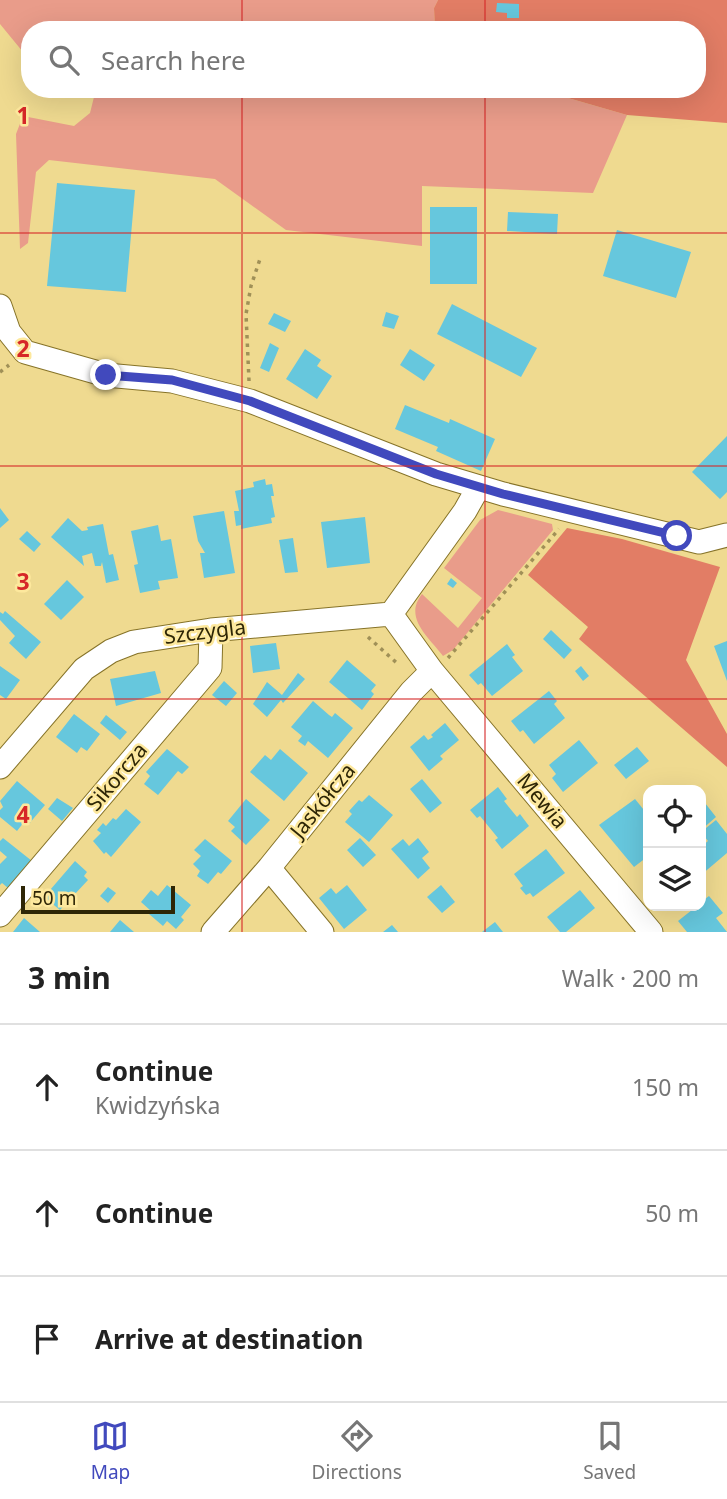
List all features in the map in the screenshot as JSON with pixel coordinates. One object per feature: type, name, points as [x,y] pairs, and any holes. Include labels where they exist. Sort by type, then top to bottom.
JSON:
[{"type":"street","points":[[0,306],[9,332],[25,352],[106,375],[172,380],[250,401],[478,488],[699,542],[727,535]]},
{"type":"street","points":[[426,677],[391,614],[478,488]]},
{"type":"street","name":"Szczygla","points":[[0,767],[84,669],[111,651],[134,642],[211,630],[391,614]]},
{"type":"street","name":"Sikorcza","points":[[0,915],[211,667],[211,630]]},
{"type":"street","name":"Jaskółcza","points":[[213,932],[426,677]]},
{"type":"street","name":"Mewia","points":[[426,677],[651,932]]},
{"type":"street","points":[[269,867],[322,932]]},
{"type":"path","points":[[250,401],[246,314],[260,259]]},
{"type":"path","points":[[354,616],[356,626],[426,677],[455,652],[543,550],[559,528],[564,510]]},
{"type":"shaded area","points":[[0,0],[438,0],[434,8],[435,21],[21,21],[21,50],[0,24]]},
{"type":"shaded area","points":[[438,0],[727,0],[727,123],[627,115],[568,98],[706,98],[706,21],[435,21],[434,8]]},
{"type":"shaded area","points":[[94,98],[568,98],[627,115],[593,193],[422,186],[422,246],[286,230],[215,179],[49,160],[36,172],[28,243],[20,249],[16,134],[23,116],[74,126],[90,113]]},
{"type":"shaded area","points":[[498,510],[552,524],[553,530],[453,650],[443,656],[420,627],[415,611],[417,603],[422,594],[458,628],[482,598],[444,568],[480,520]]},
{"type":"shaded area","points":[[567,528],[622,539],[720,567],[686,660],[727,734],[727,767],[579,639],[588,627],[528,575]]},
{"type":"building","points":[[497,3],[519,4],[519,18],[507,18],[507,13],[496,12]]},
{"type":"building","points":[[57,183],[135,190],[126,292],[47,286]]},
{"type":"building","points":[[430,207],[477,207],[477,284],[430,284]]},
{"type":"building","points":[[508,212],[558,214],[557,234],[507,231]]},
{"type":"building","points":[[617,230],[691,252],[676,298],[603,276]]},
{"type":"building","points":[[452,304],[537,348],[521,377],[437,334]]},
{"type":"building","points":[[386,312],[399,316],[394,329],[382,326]]},
{"type":"building","points":[[274,313],[291,321],[285,332],[268,324]]},
{"type":"building","points":[[270,343],[279,348],[269,372],[260,368]]},
{"type":"building","points":[[305,349],[321,360],[317,366],[332,376],[317,399],[286,379]]},
{"type":"building","points":[[410,349],[435,365],[424,381],[400,365]]},
{"type":"building","points":[[405,405],[449,423],[450,419],[495,439],[481,471],[436,451],[438,447],[395,429]]},
{"type":"building","points":[[727,436],[727,492],[720,499],[692,472]]},
{"type":"building","points":[[265,479],[266,485],[272,484],[275,517],[271,518],[272,523],[241,529],[241,525],[236,526],[234,511],[239,511],[235,491],[254,487],[253,482]]},
{"type":"building","points":[[0,508],[9,520],[0,528]]},
{"type":"building","points":[[224,511],[235,573],[204,578],[200,553],[205,553],[198,541],[193,516]]},
{"type":"building","points":[[365,517],[370,563],[327,568],[321,522]]},
{"type":"building","points":[[68,518],[82,531],[88,530],[87,527],[103,524],[109,555],[113,554],[119,580],[106,583],[102,562],[101,566],[95,566],[92,553],[82,556],[84,566],[51,537]]},
{"type":"building","points":[[158,525],[161,541],[171,539],[178,578],[158,581],[160,589],[140,593],[134,565],[138,564],[131,531]]},
{"type":"building","points":[[27,531],[41,544],[34,552],[19,539]]},
{"type":"building","points":[[293,538],[298,572],[285,573],[279,540]]},
{"type":"building","points":[[451,578],[457,583],[453,588],[447,584]]},
{"type":"building","points":[[67,580],[84,597],[61,620],[44,604]]},
{"type":"building","points":[[5,611],[41,642],[26,659],[9,643],[15,636],[0,620],[0,612],[3,614]]},
{"type":"building","points":[[551,630],[572,650],[564,659],[543,639]]},
{"type":"building","points":[[727,641],[727,681],[714,646]]},
{"type":"building","points":[[276,643],[280,669],[253,673],[250,646]]},
{"type":"building","points":[[507,644],[515,655],[512,657],[523,671],[492,696],[481,683],[478,685],[469,675]]},
{"type":"building","points":[[347,660],[376,685],[371,691],[374,694],[362,710],[329,682]]},
{"type":"building","points":[[0,666],[20,680],[6,699],[0,695]]},
{"type":"building","points":[[581,666],[589,676],[583,681],[575,671]]},
{"type":"building","points":[[155,671],[161,693],[116,706],[110,679]]},
{"type":"building","points":[[298,673],[305,679],[283,703],[281,700],[267,717],[253,704],[267,682],[282,695]]},
{"type":"building","points":[[224,681],[237,693],[226,706],[212,695]]},
{"type":"building","points":[[549,691],[557,701],[554,704],[565,718],[534,744],[523,730],[520,732],[511,721]]},
{"type":"building","points":[[313,701],[329,715],[332,717],[335,713],[353,728],[328,758],[308,741],[305,746],[298,741],[302,736],[291,727]]},
{"type":"building","points":[[74,714],[100,734],[87,751],[81,747],[77,753],[56,737]]},
{"type":"building","points":[[106,715],[127,732],[120,740],[100,723]]},
{"type":"building","points":[[445,723],[459,740],[440,756],[443,759],[429,771],[410,747],[424,735],[428,740],[433,737],[431,735]]},
{"type":"building","points":[[579,740],[598,763],[563,792],[552,778],[556,774],[549,765]]},
{"type":"building","points":[[637,747],[649,761],[626,779],[614,765]]},
{"type":"building","points":[[167,749],[189,767],[182,774],[178,771],[158,795],[144,784],[150,776],[146,772]]},
{"type":"building","points":[[280,749],[308,773],[284,801],[250,772],[265,755],[271,760]]},
{"type":"building","points":[[422,779],[442,803],[430,813],[410,789]]},
{"type":"building","points":[[17,781],[45,805],[28,825],[24,822],[17,831],[0,817],[3,807],[0,801]]},
{"type":"building","points":[[498,787],[507,799],[504,801],[517,817],[520,814],[529,826],[502,849],[495,840],[498,838],[480,816],[477,818],[470,810]]},
{"type":"building","points":[[369,795],[393,815],[369,842],[345,822],[352,814],[349,811],[359,800],[362,802]]},
{"type":"building","points":[[57,798],[73,808],[62,821],[48,809]]},
{"type":"building","points":[[246,799],[270,820],[246,845],[231,831],[235,827],[228,821]]},
{"type":"building","points":[[635,799],[643,809],[643,860],[634,867],[599,825]]},
{"type":"building","points":[[706,804],[716,817],[706,826]]},
{"type":"building","points":[[126,809],[141,822],[111,857],[106,852],[104,854],[93,841],[101,833],[97,830],[103,823],[106,826],[113,818],[116,820]]},
{"type":"building","points":[[716,820],[727,834],[727,853],[706,871],[708,841],[706,828]]},
{"type":"building","points":[[3,838],[32,861],[8,888],[2,883],[0,885],[0,864],[7,857],[0,851],[0,841]]},
{"type":"building","points":[[360,838],[376,855],[363,867],[347,850]]},
{"type":"building","points":[[418,838],[429,852],[422,858],[430,868],[418,879],[391,849],[403,839],[409,846]]},
{"type":"building","points":[[205,839],[232,861],[208,884],[197,876],[200,871],[193,864],[201,856],[194,850]]},
{"type":"building","points":[[546,849],[565,873],[533,897],[530,893],[526,895],[514,874]]},
{"type":"building","points":[[75,861],[87,872],[84,876],[88,880],[60,910],[44,897]]},
{"type":"building","points":[[167,885],[191,905],[181,917],[184,920],[176,929],[167,921],[163,926],[149,914],[151,911],[141,902],[151,890],[158,896]]},
{"type":"building","points":[[347,885],[367,910],[344,929],[319,898],[331,888],[336,894]]},
{"type":"building","points":[[441,885],[455,902],[442,913],[427,897]]},
{"type":"building","points":[[108,887],[116,893],[108,903],[100,896]]},
{"type":"building","points":[[580,890],[595,908],[566,932],[560,932],[547,917]]},
{"type":"building","points":[[709,896],[723,913],[716,918],[727,932],[687,932],[678,921],[691,911],[706,911],[706,898]]},
{"type":"building","points":[[24,918],[40,932],[13,932]]},
{"type":"building","points":[[120,920],[134,932],[110,932]]},
{"type":"building","points":[[495,922],[503,932],[482,932]]},
{"type":"building","points":[[392,925],[398,932],[383,932]]},
{"type":"route","points":[[106,375],[172,380],[250,401],[478,488],[677,536]]}]
